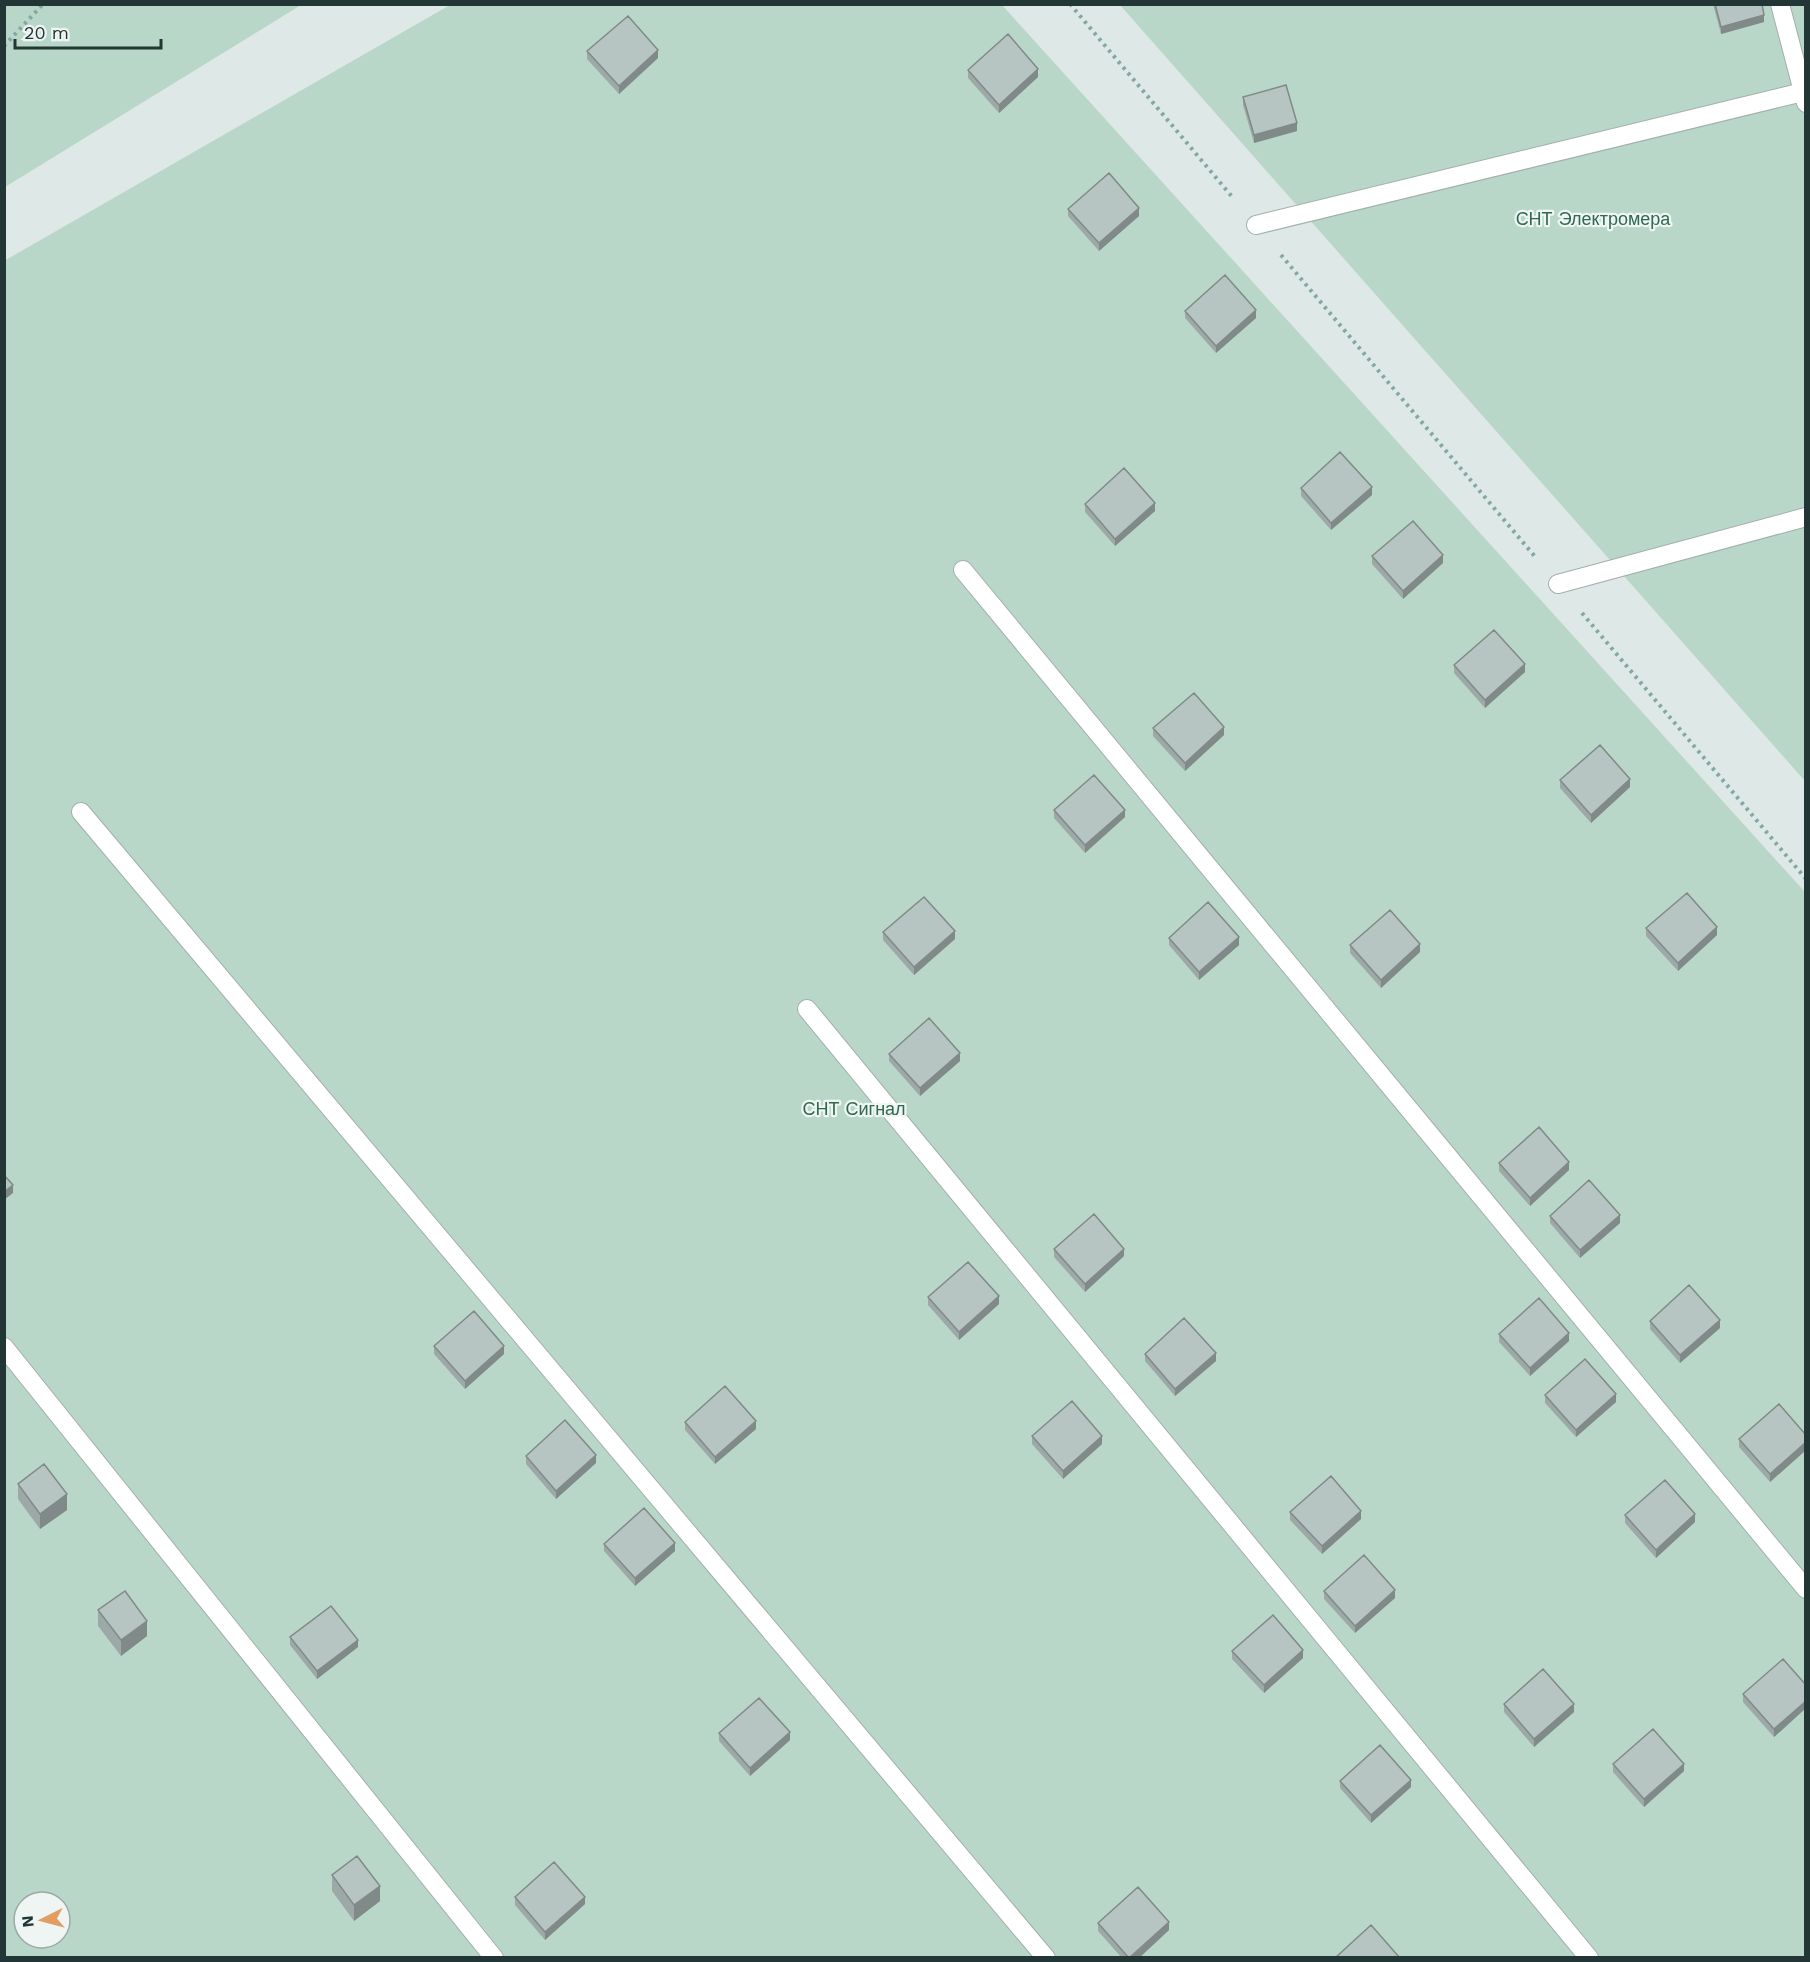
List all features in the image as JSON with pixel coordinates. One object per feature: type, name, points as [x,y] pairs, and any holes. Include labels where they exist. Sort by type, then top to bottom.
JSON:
[{"type":"lane","points":[[1256,225],[1804,98],[1780,4]]},
{"type":"lane","points":[[1558,584],[1806,517]]},
{"type":"lane","points":[[963,570],[1806,1589]]},
{"type":"lane","points":[[81,812],[1046,1958]]},
{"type":"lane","points":[[807,1009],[1589,1958]]},
{"type":"lane","points":[[4,1347],[494,1958]]},
{"type":"path","points":[[4,46],[43,4]]},
{"type":"path","points":[[1070,4],[1806,879]]},
{"type":"green space","points":[[5,4],[301,4],[301,5],[5,187]]},
{"type":"green space","name":"СНТ Сигнал","points":[[450,5],[1002,5],[1805,892],[1805,1957],[5,1957],[4,261]]},
{"type":"green space","name":"СНТ Электромера","points":[[1120,5],[1805,5],[1805,781]]},
{"type":"building","points":[[1715,4],[1762,4],[1764,15],[1721,27]]},
{"type":"building","points":[[628,16],[658,50],[619,86],[587,51]]},
{"type":"building","points":[[1008,34],[1038,69],[999,105],[968,70]]},
{"type":"building","points":[[1286,85],[1297,123],[1254,135],[1243,97]]},
{"type":"building","points":[[1109,173],[1139,208],[1099,243],[1068,209]]},
{"type":"building","points":[[1225,275],[1256,310],[1216,346],[1185,311]]},
{"type":"building","points":[[1340,452],[1372,487],[1331,523],[1301,488]]},
{"type":"building","points":[[1124,468],[1155,503],[1115,539],[1085,504]]},
{"type":"building","points":[[1413,521],[1443,555],[1403,591],[1372,556]]},
{"type":"building","points":[[1494,630],[1525,664],[1485,700],[1454,665]]},
{"type":"building","points":[[1194,693],[1224,727],[1185,763],[1153,728]]},
{"type":"building","points":[[1600,745],[1630,779],[1591,815],[1560,780]]},
{"type":"building","points":[[1094,775],[1125,810],[1085,845],[1054,810]]},
{"type":"building","points":[[1687,893],[1717,927],[1678,963],[1646,928]]},
{"type":"building","points":[[924,897],[955,931],[914,967],[883,932]]},
{"type":"building","points":[[1208,902],[1239,937],[1199,972],[1169,938]]},
{"type":"building","points":[[1390,910],[1420,944],[1381,980],[1350,945]]},
{"type":"building","points":[[929,1018],[960,1053],[920,1088],[889,1054]]},
{"type":"building","points":[[1539,1127],[1569,1162],[1530,1198],[1499,1163]]},
{"type":"building","points":[[4,1175],[13,1185],[4,1192]]},
{"type":"building","points":[[1589,1180],[1620,1215],[1580,1250],[1550,1216]]},
{"type":"building","points":[[1094,1214],[1124,1249],[1085,1284],[1054,1249]]},
{"type":"building","points":[[968,1262],[999,1296],[959,1332],[928,1297]]},
{"type":"building","points":[[1689,1285],[1720,1320],[1680,1355],[1650,1321]]},
{"type":"building","points":[[1539,1298],[1569,1333],[1530,1368],[1499,1334]]},
{"type":"building","points":[[474,1311],[504,1346],[465,1381],[434,1346]]},
{"type":"building","points":[[1184,1318],[1216,1353],[1175,1389],[1145,1354]]},
{"type":"building","points":[[1585,1359],[1616,1394],[1576,1430],[1545,1395]]},
{"type":"building","points":[[725,1386],[756,1421],[715,1457],[685,1422]]},
{"type":"building","points":[[1072,1401],[1102,1436],[1063,1471],[1032,1436]]},
{"type":"building","points":[[1779,1404],[1806,1435],[1806,1442],[1770,1474],[1739,1439]]},
{"type":"building","points":[[565,1420],[596,1455],[556,1491],[526,1456]]},
{"type":"building","points":[[44,1464],[67,1494],[40,1514],[18,1484]]},
{"type":"building","points":[[1331,1476],[1361,1511],[1322,1546],[1290,1512]]},
{"type":"building","points":[[1665,1480],[1695,1514],[1656,1550],[1625,1515]]},
{"type":"building","points":[[644,1508],[675,1543],[635,1578],[604,1544]]},
{"type":"building","points":[[1364,1555],[1395,1590],[1355,1626],[1324,1591]]},
{"type":"building","points":[[125,1591],[147,1621],[121,1640],[98,1610]]},
{"type":"building","points":[[331,1606],[358,1640],[317,1671],[290,1637]]},
{"type":"building","points":[[1273,1615],[1303,1650],[1264,1685],[1232,1651]]},
{"type":"building","points":[[1783,1659],[1806,1685],[1806,1701],[1774,1729],[1743,1694]]},
{"type":"building","points":[[1543,1669],[1574,1704],[1534,1739],[1504,1704]]},
{"type":"building","points":[[759,1698],[790,1732],[750,1768],[719,1733]]},
{"type":"building","points":[[1653,1729],[1684,1764],[1644,1799],[1613,1764]]},
{"type":"building","points":[[1380,1745],[1411,1780],[1371,1815],[1340,1781]]},
{"type":"building","points":[[357,1856],[380,1886],[354,1905],[332,1875]]},
{"type":"building","points":[[554,1862],[585,1897],[545,1932],[515,1897]]},
{"type":"building","points":[[1138,1887],[1169,1922],[1129,1958],[1098,1923]]},
{"type":"building","points":[[1371,1925],[1400,1958],[1335,1958]]}]
